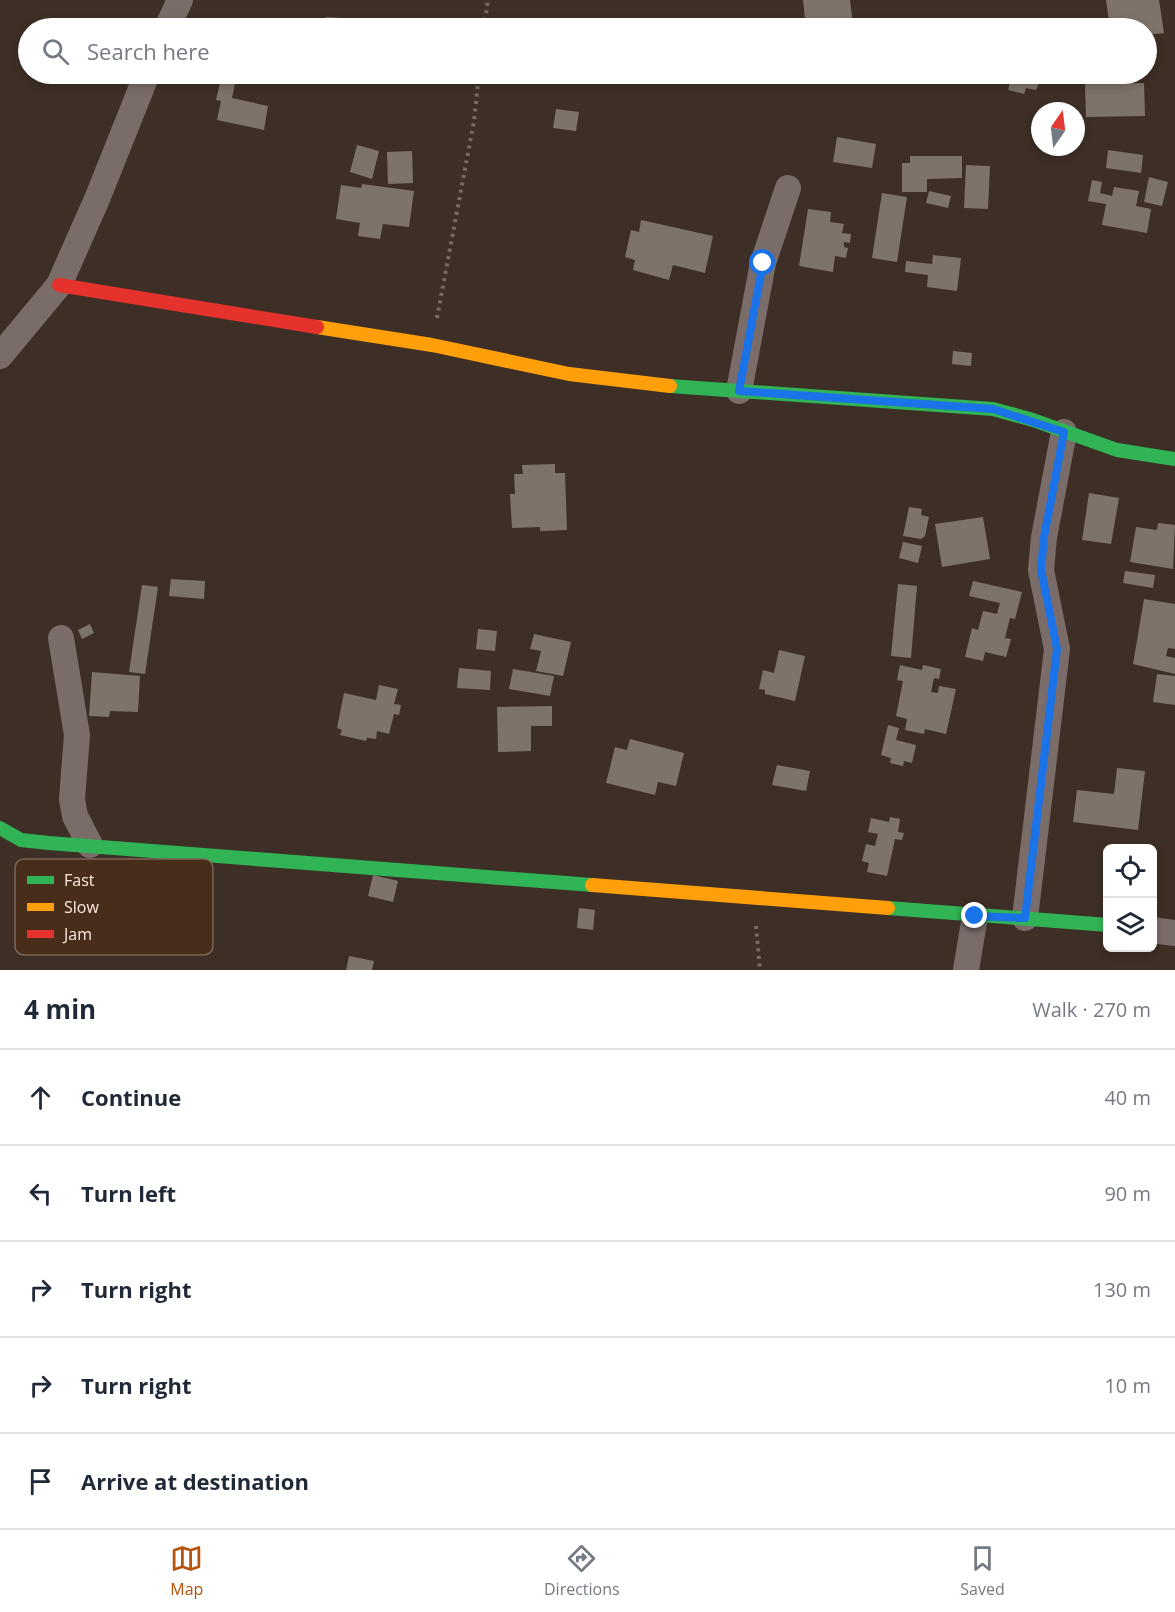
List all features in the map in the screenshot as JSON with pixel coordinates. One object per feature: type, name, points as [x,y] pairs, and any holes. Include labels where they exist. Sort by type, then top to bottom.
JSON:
[{"type":"street","points":[[172,18],[180,0]]},
{"type":"street","points":[[0,356],[59,285],[97,199],[143,84]]},
{"type":"street","points":[[739,391],[763,263],[788,188]]},
{"type":"street","points":[[59,285],[432,345],[569,374],[649,385],[993,409],[1117,450],[1175,459]]},
{"type":"street","points":[[1025,918],[1057,649],[1041,570],[1044,537],[1064,432]]},
{"type":"street","points":[[61,638],[77,735],[72,798],[75,816],[90,845]]},
{"type":"street","points":[[0,828],[21,840],[1103,925]]},
{"type":"street","points":[[966,970],[975,916]]},
{"type":"street","points":[[1157,931],[1175,933]]},
{"type":"path","points":[[485,18],[488,0]]},
{"type":"path","points":[[432,345],[474,121],[478,84]]},
{"type":"path","points":[[754,898],[760,970]]},
{"type":"building","points":[[803,0],[850,0],[852,18],[805,18]]},
{"type":"building","points":[[1106,0],[1159,0],[1164,33],[1157,34],[1157,18],[1109,18]]},
{"type":"building","points":[[220,84],[235,84],[232,98],[268,106],[264,130],[217,120],[221,101],[216,100]]},
{"type":"building","points":[[1010,84],[1039,84],[1036,90],[1026,88],[1024,94],[1008,90]]},
{"type":"building","points":[[1085,84],[1144,84],[1145,116],[1086,117]]},
{"type":"building","points":[[556,109],[579,112],[576,131],[553,128]]},
{"type":"building","points":[[837,137],[876,144],[872,168],[833,162]]},
{"type":"building","points":[[357,145],[379,151],[372,179],[350,172]]},
{"type":"building","points":[[1108,150],[1143,155],[1141,173],[1106,168]]},
{"type":"building","points":[[412,151],[413,183],[388,184],[387,152]]},
{"type":"building","points":[[910,156],[962,156],[962,178],[927,179],[927,192],[902,192],[902,163],[910,163]]},
{"type":"building","points":[[966,165],[990,166],[988,209],[964,208]]},
{"type":"building","points":[[1149,177],[1168,182],[1162,206],[1144,202]]},
{"type":"building","points":[[1092,180],[1102,182],[1100,193],[1112,196],[1114,187],[1139,191],[1136,206],[1151,209],[1147,233],[1102,225],[1106,204],[1088,201]]},
{"type":"building","points":[[362,184],[414,191],[409,227],[383,224],[380,239],[358,236],[360,223],[336,219],[341,185],[361,188]]},
{"type":"building","points":[[929,191],[951,196],[948,208],[926,203]]},
{"type":"building","points":[[882,193],[907,197],[897,262],[872,258]]},
{"type":"building","points":[[808,209],[831,212],[830,222],[844,224],[842,233],[851,234],[850,243],[844,242],[844,247],[848,248],[846,258],[835,256],[833,272],[799,266]]},
{"type":"building","points":[[641,220],[713,236],[705,273],[673,265],[669,280],[633,270],[635,260],[625,257],[631,230],[639,232]]},
{"type":"building","points":[[933,255],[961,258],[957,291],[927,287],[928,275],[905,272],[906,261],[932,264]]},
{"type":"building","points":[[953,351],[972,353],[971,366],[952,364]]},
{"type":"building","points":[[555,464],[555,473],[565,473],[567,530],[540,531],[540,527],[512,528],[510,494],[515,494],[514,474],[523,474],[522,465]]},
{"type":"building","points":[[1089,493],[1119,498],[1111,544],[1082,540]]},
{"type":"building","points":[[909,507],[922,509],[921,515],[929,517],[925,536],[921,539],[903,536]]},
{"type":"building","points":[[983,517],[990,559],[942,567],[935,524]]},
{"type":"building","points":[[1158,523],[1175,525],[1173,569],[1130,562],[1136,527],[1157,530]]},
{"type":"building","points":[[903,542],[922,546],[918,563],[899,558]]},
{"type":"building","points":[[1125,571],[1155,575],[1153,588],[1123,583]]},
{"type":"building","points":[[171,579],[205,581],[204,599],[169,596]]},
{"type":"building","points":[[973,581],[1022,592],[1015,619],[1010,618],[1005,638],[1011,639],[1006,657],[985,652],[983,661],[965,657],[972,628],[978,630],[983,611],[997,614],[1000,603],[969,596]]},
{"type":"building","points":[[898,584],[917,586],[911,658],[891,656]]},
{"type":"building","points":[[142,585],[158,587],[145,674],[129,672]]},
{"type":"building","points":[[1144,599],[1175,604],[1175,649],[1168,648],[1166,656],[1175,658],[1175,674],[1133,664]]},
{"type":"building","points":[[90,624],[94,633],[82,639],[78,630]]},
{"type":"building","points":[[478,629],[497,631],[495,651],[476,649]]},
{"type":"building","points":[[534,634],[571,642],[563,676],[536,671],[541,651],[530,649]]},
{"type":"building","points":[[779,650],[805,656],[795,701],[765,694],[765,690],[759,689],[763,670],[774,673]]},
{"type":"building","points":[[900,665],[922,670],[923,665],[941,669],[939,679],[934,678],[931,692],[938,693],[939,686],[956,689],[946,734],[925,729],[924,734],[905,730],[907,719],[896,716],[903,681],[897,680]]},
{"type":"building","points":[[459,668],[491,671],[490,690],[457,688]]},
{"type":"building","points":[[513,669],[554,676],[550,696],[509,689]]},
{"type":"building","points":[[92,672],[140,676],[138,712],[110,711],[109,717],[89,716]]},
{"type":"building","points":[[1157,674],[1175,676],[1175,705],[1153,702]]},
{"type":"building","points":[[379,685],[398,689],[394,704],[401,705],[399,715],[394,714],[389,734],[377,731],[376,739],[367,738],[366,741],[340,735],[342,730],[337,728],[344,693],[376,700]]},
{"type":"building","points":[[552,706],[552,726],[531,726],[531,751],[498,752],[497,707]]},
{"type":"building","points":[[888,725],[899,728],[896,740],[916,745],[912,763],[904,761],[903,766],[890,763],[891,758],[881,755]]},
{"type":"building","points":[[630,739],[684,753],[676,786],[658,782],[655,795],[606,783],[615,747],[627,750]]},
{"type":"building","points":[[777,765],[810,771],[806,791],[772,785]]},
{"type":"building","points":[[1117,768],[1145,771],[1138,830],[1073,822],[1077,790],[1114,794]]},
{"type":"building","points":[[890,817],[900,819],[898,832],[904,833],[902,840],[895,839],[887,876],[867,872],[869,863],[862,861],[866,844],[875,846],[878,834],[868,832],[871,818],[889,822]]},
{"type":"building","points":[[373,875],[398,881],[393,902],[368,896]]},
{"type":"building","points":[[579,908],[595,910],[593,930],[577,928]]},
{"type":"building","points":[[349,956],[374,961],[372,970],[346,970]]},
{"type":"traffic: fast","points":[[670,386],[993,409],[1033,420],[1117,450],[1175,459]]},
{"type":"traffic: fast","points":[[0,828],[21,840],[49,843],[592,885]]},
{"type":"traffic: fast","points":[[888,908],[1103,925]]},
{"type":"traffic: slow","points":[[317,327],[432,345],[569,374],[670,386]]},
{"type":"traffic: slow","points":[[592,885],[888,908]]},
{"type":"traffic: jam","points":[[59,285],[317,327]]},
{"type":"route","points":[[763,263],[739,391],[862,402],[993,409],[1033,420],[1064,432],[1044,537],[1041,570],[1057,649],[1025,918],[975,916]]}]
